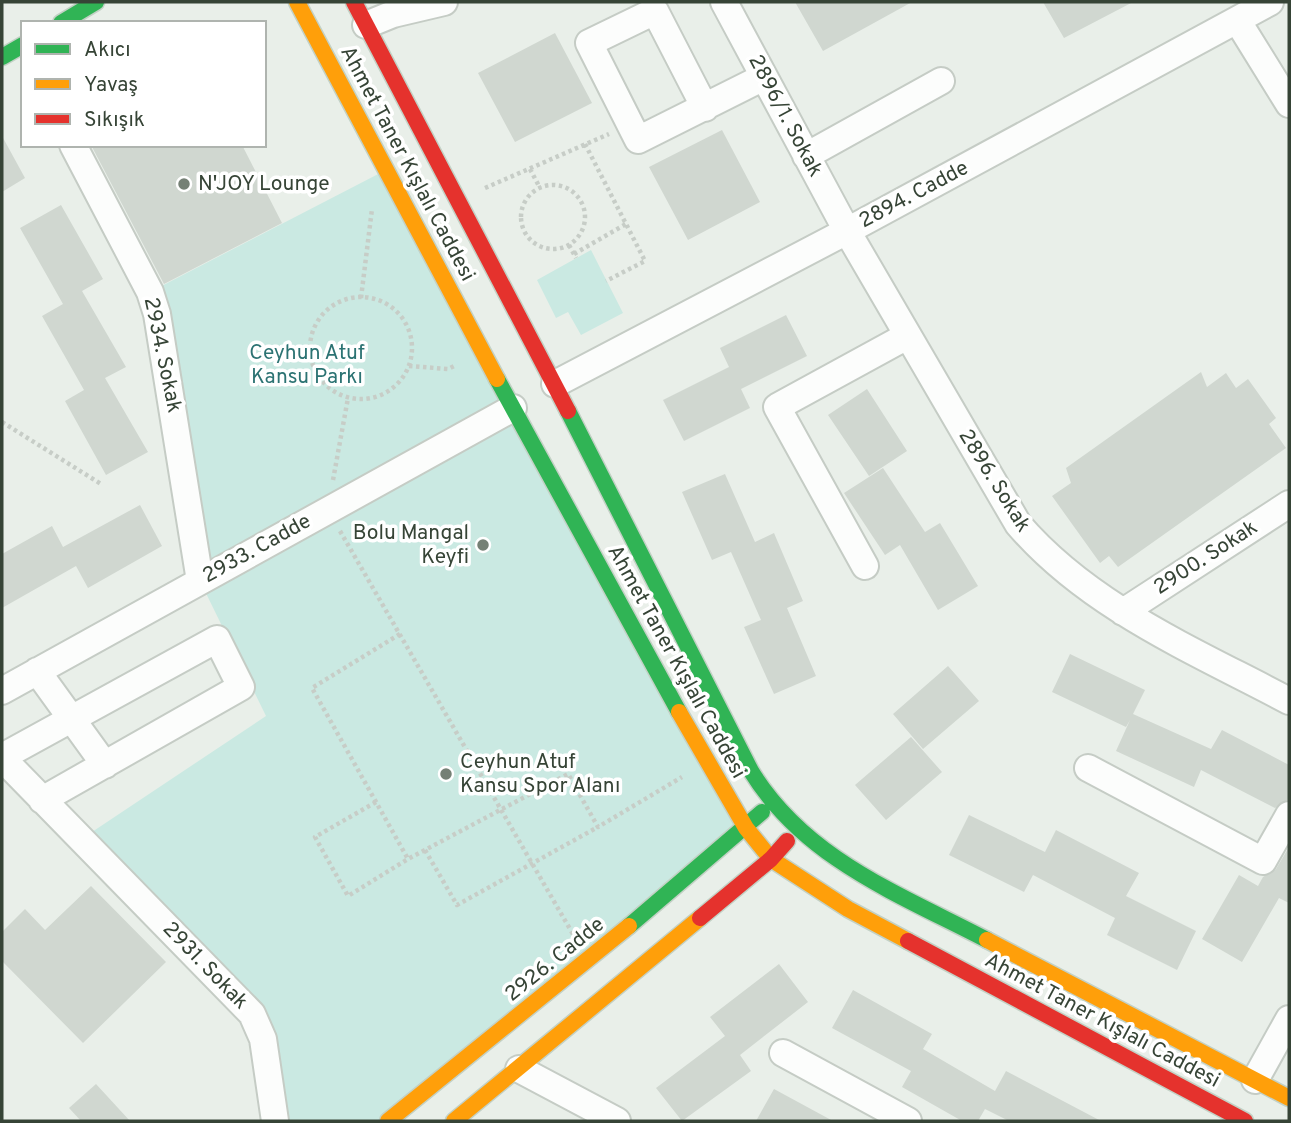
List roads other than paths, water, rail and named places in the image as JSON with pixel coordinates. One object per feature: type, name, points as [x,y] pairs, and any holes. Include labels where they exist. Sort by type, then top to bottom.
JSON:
[{"type":"street","points":[[64,21],[96,2]]},
{"type":"street","name":"Ahmet Taner Kışlalı Caddesi","points":[[297,2],[482,351],[518,405],[707,762],[746,828],[771,859],[848,909],[1244,1106],[1289,1098]]},
{"type":"street","name":"Ahmet Taner Kışlalı Caddesi","points":[[354,2],[550,387],[769,802],[794,830],[865,876],[1244,1106]]},
{"type":"street","points":[[366,25],[393,14],[443,2]]},
{"type":"street","name":"2896/1. Sokak","points":[[724,2],[847,231]]},
{"type":"street","name":"2894. Cadde","points":[[550,387],[847,231],[1270,2]]},
{"type":"street","points":[[705,107],[656,11],[589,43],[638,140],[705,107],[764,77]]},
{"type":"street","points":[[1237,20],[1289,104]]},
{"type":"street","points":[[806,156],[941,81]]},
{"type":"street","name":"2934. Sokak","points":[[74,147],[150,292],[157,314],[200,581]]},
{"type":"street","name":"2896. Sokak","points":[[847,231],[1018,524],[1050,559],[1123,612],[1289,701]]},
{"type":"street","points":[[865,566],[777,407],[907,335]]},
{"type":"street","name":"2933. Cadde","points":[[2,691],[518,405]]},
{"type":"street","name":"2900. Sokak","points":[[1123,612],[1289,504]]},
{"type":"street","points":[[2,758],[217,639],[242,688],[42,800]]},
{"type":"street","points":[[37,671],[105,765]]},
{"type":"street","name":"2931. Sokak","points":[[2,758],[256,1020],[263,1039],[275,1121]]},
{"type":"street","points":[[1088,768],[1263,861],[1289,815]]},
{"type":"street","name":"2926. Cadde","points":[[388,1121],[588,961],[746,828],[769,802]]},
{"type":"street","points":[[464,1117],[771,859],[794,830]]},
{"type":"street","points":[[1244,1106],[1289,1019]]},
{"type":"street","points":[[783,1053],[908,1121]]},
{"type":"street","points":[[519,1069],[617,1121]]},
{"type":"place","name":"N'JOY Lounge","points":[[184,184]]},
{"type":"place","name":"Bolu Mangal Keyfi","points":[[483,545]]},
{"type":"place","name":"Ceyhun Atuf Kansu Spor Alanı","points":[[446,774]]},
{"type":"park label","name":"Ceyhun Atuf Kansu Parkı","points":[[307,365]]}]
